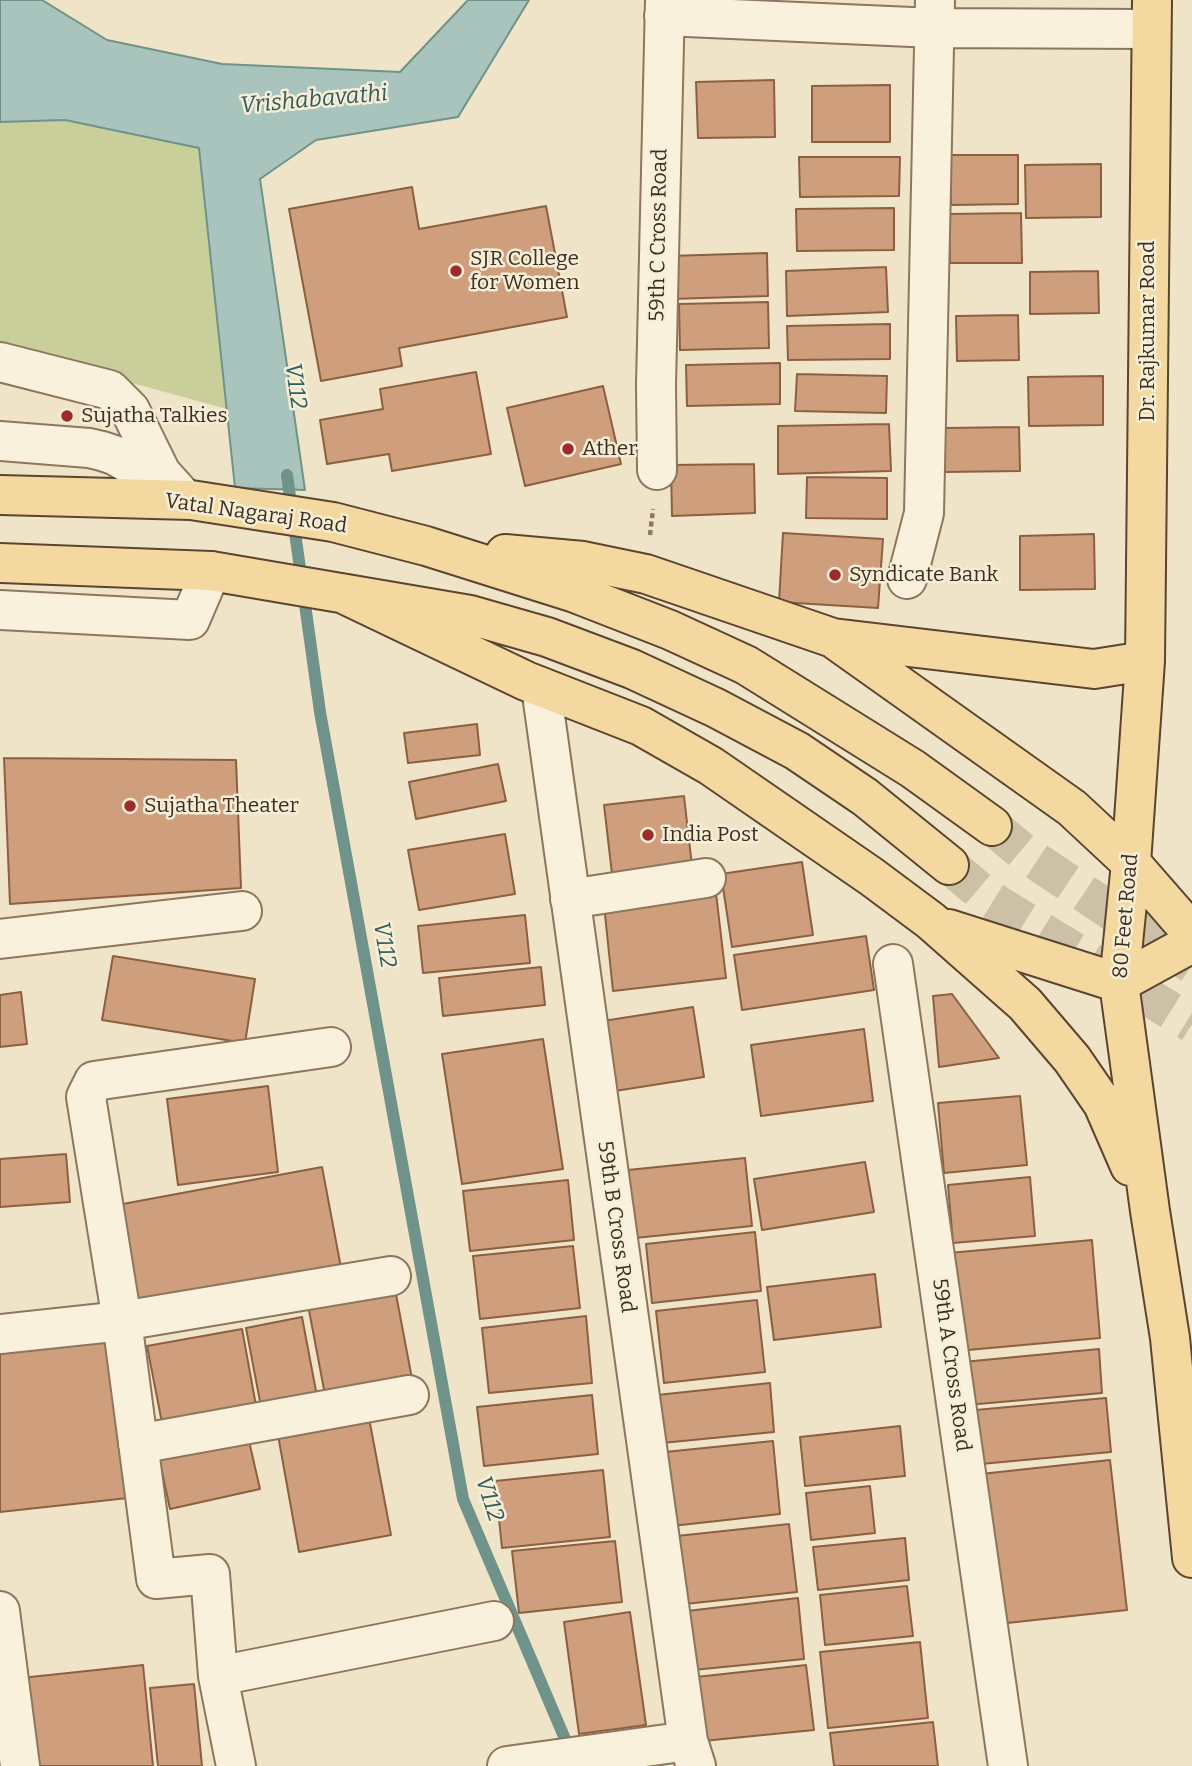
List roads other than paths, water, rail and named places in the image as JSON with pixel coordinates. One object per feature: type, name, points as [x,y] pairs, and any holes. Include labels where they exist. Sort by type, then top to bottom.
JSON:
[{"type":"main road","name":"Dr. Rajkumar Road","points":[[1145,661],[1151,14]]},
{"type":"main road","name":"Vatal Nagaraj Road","points":[[0,495],[185,496],[333,522],[426,546]]},
{"type":"main road","points":[[426,546],[583,561],[646,574],[833,638],[1094,669],[1145,661]]},
{"type":"main road","points":[[426,546],[575,593],[670,630],[746,665],[913,769],[992,826]]},
{"type":"main road","points":[[0,563],[219,572],[470,615],[547,637],[632,669],[716,708],[797,751],[866,797],[949,865]]},
{"type":"main road","points":[[344,594],[541,687],[641,726],[711,766],[931,921],[1024,1004],[1072,1059],[1103,1104],[1150,1211],[1170,1338],[1192,1558]]},
{"type":"main road","points":[[833,638],[1061,799],[1131,863],[1192,933]]},
{"type":"main road","name":"80 Feet Road","points":[[1145,661],[1131,863],[1119,983],[1150,1211]]},
{"type":"main road","points":[[931,921],[958,933],[1119,983],[1192,943]]},
{"type":"street","points":[[665,8],[934,14],[1151,14]]},
{"type":"street","name":"59th C Cross Road","points":[[657,470],[656,385],[665,8]]},
{"type":"street","points":[[907,579],[924,513],[934,14]]},
{"type":"street","points":[[0,362],[110,390],[130,411],[161,473],[185,496]]},
{"type":"street","points":[[0,441],[102,451],[114,455],[185,496]]},
{"type":"street","points":[[0,610],[190,620],[219,572]]},
{"type":"street","name":"59th B Cross Road","points":[[541,687],[692,1753]]},
{"type":"street","points":[[570,899],[706,878]]},
{"type":"street","points":[[0,939],[242,911]]},
{"type":"street","name":"59th A Cross Road","points":[[893,964],[1008,1766]]},
{"type":"street","points":[[236,1766],[218,1676],[210,1574],[156,1579],[121,1321],[86,1097],[94,1081],[331,1046]]},
{"type":"street","points":[[0,1334],[121,1321],[391,1276]]},
{"type":"street","points":[[138,1444],[409,1395]]},
{"type":"street","points":[[0,1611],[20,1766]]},
{"type":"street","points":[[218,1676],[494,1621]]},
{"type":"street","points":[[507,1766],[692,1753]]},
{"type":"water","name":"Vrishabavathi","points":[[0,0],[42,0],[107,40],[222,64],[400,72],[468,0],[529,0],[458,117],[316,140],[260,179],[305,490],[235,488],[199,148],[65,120],[0,122]]},
{"type":"waterway","name":"V112","points":[[287,475],[320,712],[463,1499],[571,1753]]},
{"type":"tunnel","points":[[992,826],[1024,853],[1192,965]]},
{"type":"tunnel","points":[[949,865],[988,898],[1192,1024]]},
{"type":"place","name":"SJR College for Women","points":[[456,271]]},
{"type":"place","name":"Sujatha Talkies","points":[[67,416]]},
{"type":"place","name":"Ather","points":[[568,449]]},
{"type":"place","name":"Syndicate Bank","points":[[835,575]]},
{"type":"place","name":"Sujatha Theater","points":[[130,806]]},
{"type":"place","name":"India Post","points":[[648,835]]}]
